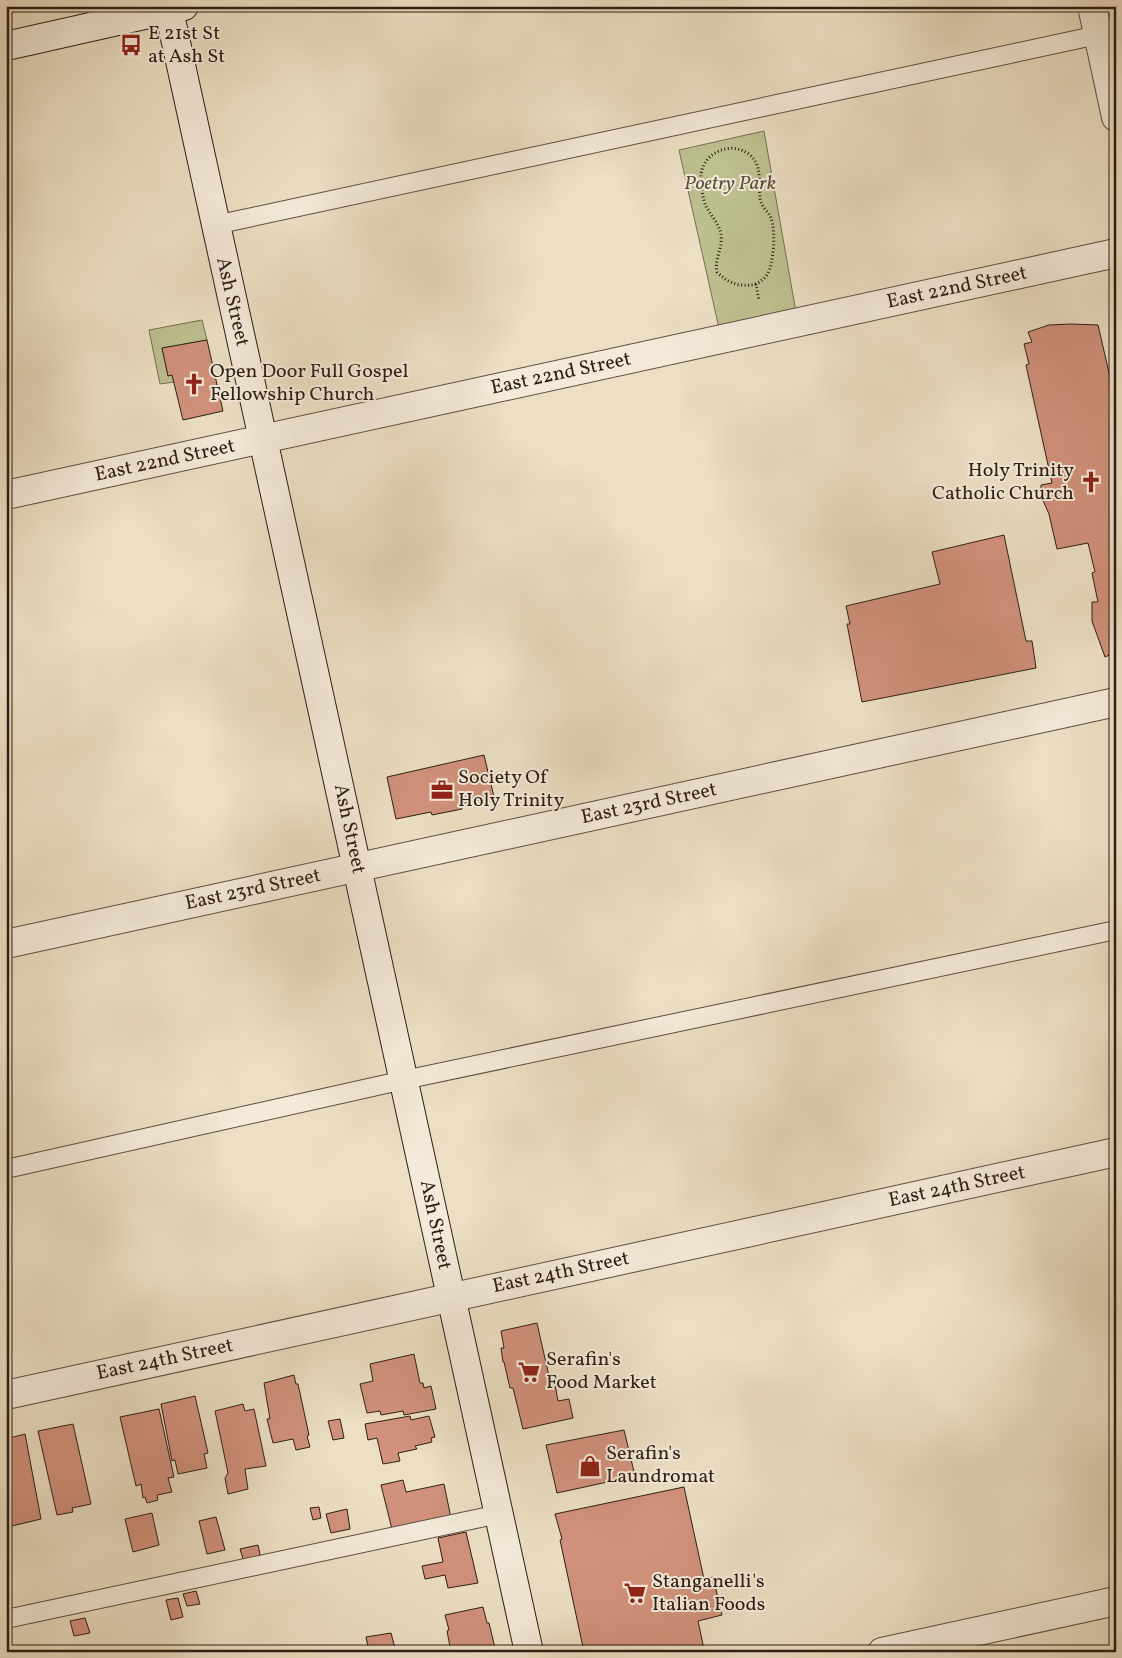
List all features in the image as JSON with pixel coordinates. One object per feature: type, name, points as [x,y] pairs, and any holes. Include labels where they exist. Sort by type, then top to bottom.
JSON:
[{"type":"street","points":[[1092,6],[1116,118]]},
{"type":"street","points":[[6,46],[174,7]]},
{"type":"street","name":"Ash Street","points":[[174,7],[215,225],[529,1652]]},
{"type":"street","name":"East 22nd Street","points":[[6,495],[1116,253]]},
{"type":"street","name":"East 23rd Street","points":[[6,944],[1116,702]]},
{"type":"street","name":"East 24th Street","points":[[6,1396],[1116,1152]]},
{"type":"street","points":[[882,1652],[1116,1601]]},
{"type":"lane","points":[[215,225],[1098,35]]},
{"type":"lane","points":[[6,1169],[404,1080],[1116,930]]},
{"type":"lane","points":[[6,1620],[499,1514]]},
{"type":"path","points":[[731,148],[745,152],[757,164],[760,199],[771,218],[774,235],[770,268],[766,276],[756,284],[738,285],[724,279],[717,272],[717,258],[722,238],[717,224],[704,201],[702,174],[706,159],[718,151],[731,148]]},
{"type":"path","points":[[756,284],[760,306]]},
{"type":"green space","name":"Poetry Park","points":[[764,131],[796,312],[719,328],[679,150]]},
{"type":"green space","points":[[202,320],[207,340],[162,348],[168,375],[172,375],[174,382],[160,384],[149,330]]},
{"type":"building","points":[[1049,325],[1098,325],[1116,403],[1116,652],[1105,657],[1092,621],[1092,602],[1098,602],[1092,573],[1095,572],[1088,543],[1057,549],[1049,514],[1041,496],[1041,485],[1052,483],[1026,365],[1029,364],[1024,344],[1032,342],[1028,332]]},
{"type":"building","points":[[207,340],[223,411],[183,420],[172,375],[168,376],[162,348]]},
{"type":"building","points":[[1004,535],[1026,641],[1032,641],[1036,668],[862,702],[847,624],[850,624],[846,606],[940,584],[932,552]]},
{"type":"building","points":[[484,755],[494,797],[461,804],[462,809],[432,815],[431,812],[396,819],[387,777]]},
{"type":"building","points":[[537,1323],[551,1385],[555,1384],[558,1401],[569,1399],[573,1418],[523,1429],[513,1388],[510,1388],[503,1362],[501,1348],[504,1348],[501,1331]]},
{"type":"building","points":[[414,1354],[420,1383],[423,1383],[424,1388],[431,1386],[436,1409],[404,1415],[403,1411],[381,1415],[380,1411],[367,1413],[360,1384],[373,1381],[370,1364]]},
{"type":"building","points":[[294,1375],[296,1384],[298,1384],[310,1447],[296,1450],[293,1439],[273,1443],[267,1419],[270,1419],[264,1383]]},
{"type":"building","points":[[195,1396],[208,1453],[204,1454],[207,1468],[178,1474],[175,1460],[172,1461],[161,1404]]},
{"type":"building","points":[[243,1404],[245,1411],[254,1409],[266,1466],[245,1469],[248,1489],[228,1494],[225,1478],[228,1473],[215,1411]]},
{"type":"building","points":[[159,1409],[174,1477],[168,1478],[172,1492],[157,1495],[158,1500],[147,1503],[145,1497],[143,1498],[141,1484],[136,1486],[120,1417]]},
{"type":"building","points":[[410,1416],[411,1420],[429,1416],[435,1437],[431,1438],[432,1442],[415,1446],[417,1449],[398,1453],[400,1461],[383,1464],[377,1438],[368,1440],[365,1424]]},
{"type":"building","points":[[340,1419],[344,1438],[333,1440],[328,1421]]},
{"type":"building","points":[[73,1424],[91,1504],[72,1508],[73,1512],[57,1515],[38,1431]]},
{"type":"building","points":[[624,1430],[635,1476],[557,1493],[546,1445]]},
{"type":"building","points":[[25,1434],[41,1519],[12,1526],[10,1520],[6,1520],[6,1439]]},
{"type":"building","points":[[403,1480],[406,1492],[444,1484],[451,1518],[392,1529],[381,1485]]},
{"type":"building","points":[[684,1487],[704,1579],[713,1577],[722,1615],[698,1621],[704,1649],[689,1652],[584,1652],[560,1540],[562,1539],[555,1514]]},
{"type":"building","points":[[319,1507],[321,1518],[313,1520],[310,1508]]},
{"type":"building","points":[[347,1509],[350,1529],[331,1533],[326,1514]]},
{"type":"building","points":[[152,1513],[159,1545],[133,1552],[125,1519]]},
{"type":"building","points":[[216,1517],[225,1550],[207,1554],[199,1521]]},
{"type":"building","points":[[466,1532],[478,1583],[448,1588],[445,1575],[425,1579],[422,1566],[443,1562],[438,1538]]},
{"type":"building","points":[[258,1545],[261,1559],[244,1562],[240,1549]]},
{"type":"building","points":[[196,1591],[200,1604],[187,1606],[183,1594]]},
{"type":"building","points":[[178,1598],[183,1617],[171,1620],[166,1600]]},
{"type":"building","points":[[483,1607],[496,1652],[451,1652],[447,1631],[449,1630],[445,1615]]},
{"type":"building","points":[[85,1618],[90,1633],[74,1636],[70,1621]]},
{"type":"building","points":[[391,1633],[395,1648],[399,1647],[400,1652],[369,1652],[366,1637]]},
{"type":"place","name":"E 21st St at Ash St","points":[[131,45]]},
{"type":"place","name":"Open Door Full Gospel Fellowship Church","points":[[194,384]]},
{"type":"place","name":"Holy Trinity Catholic Church","points":[[1091,482]]},
{"type":"place","name":"Society Of Holy Trinity","points":[[442,790]]},
{"type":"place","name":"Serafin's Food Market","points":[[529,1372]]},
{"type":"place","name":"Serafin's Laundromat","points":[[590,1466]]},
{"type":"place","name":"Stanganelli's Italian Foods","points":[[635,1593]]}]
